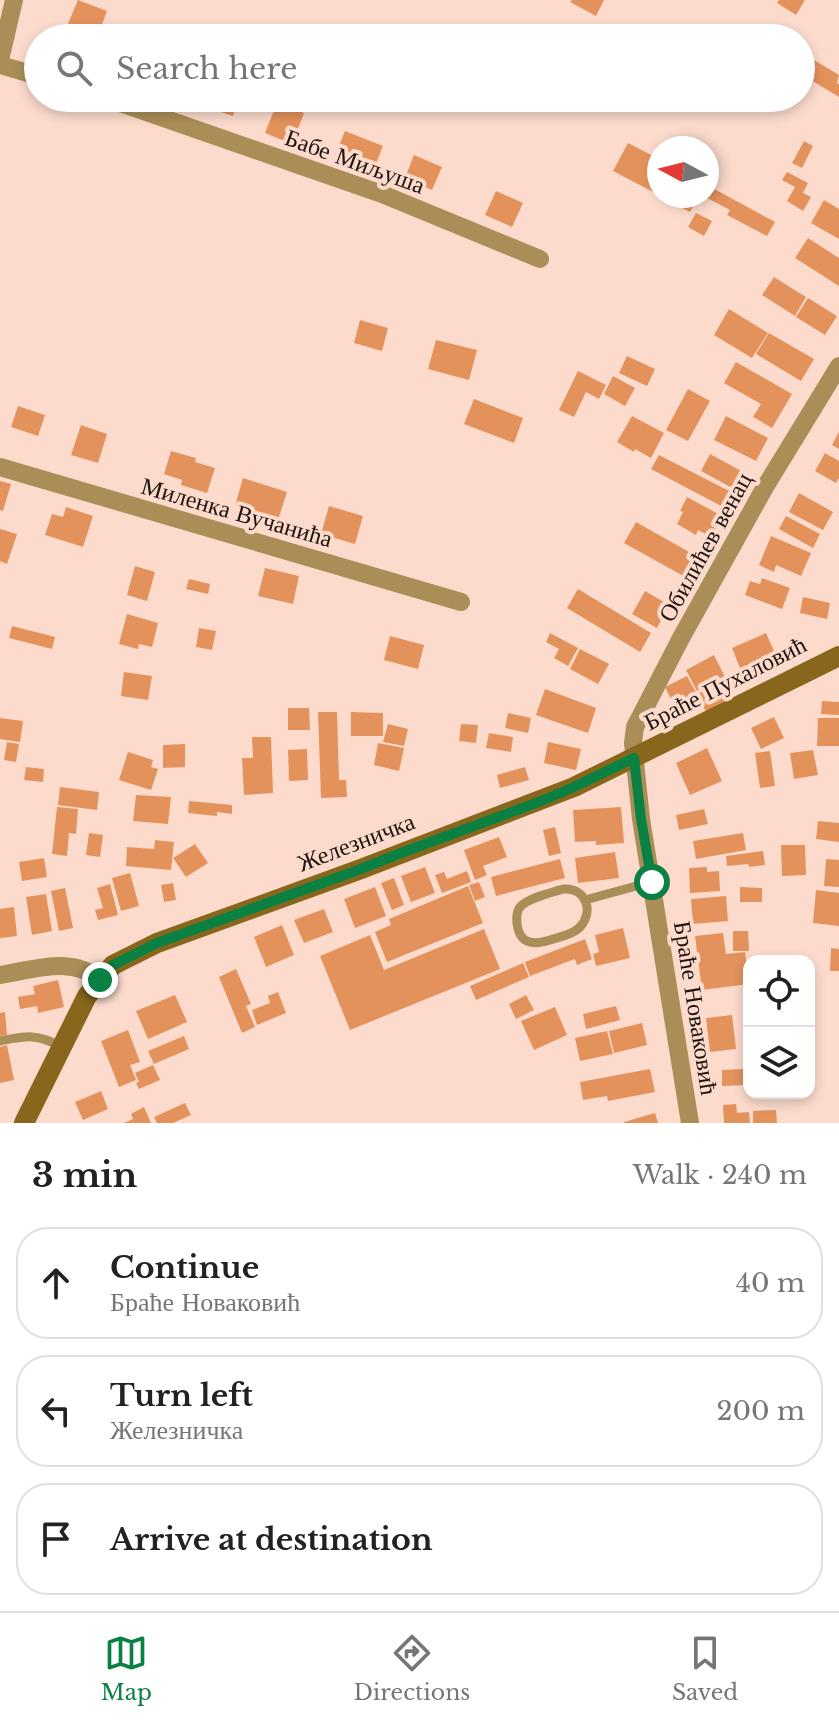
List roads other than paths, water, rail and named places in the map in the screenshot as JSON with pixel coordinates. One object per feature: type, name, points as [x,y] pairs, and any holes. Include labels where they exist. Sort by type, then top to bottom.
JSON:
[{"type":"main road","name":"Браће Пухаловић","points":[[634,758],[839,656]]},
{"type":"main road","name":"Железничка","points":[[24,1123],[87,996],[113,965],[157,943],[544,800],[634,758]]},
{"type":"street","points":[[14,0],[0,63],[24,71]]},
{"type":"street","name":"Бабе Миљуша","points":[[146,112],[382,194],[540,259]]},
{"type":"street","name":"Обилићев венац","points":[[634,758],[635,727],[643,710],[765,487],[839,366]]},
{"type":"street","name":"Миленка Вучанића","points":[[0,467],[461,602]]},
{"type":"street","name":"Браће Новаковић","points":[[634,758],[690,1123]]},
{"type":"street","points":[[0,975],[73,966],[91,972],[100,980]]},
{"type":"lane","points":[[585,900],[652,882]]},
{"type":"lane","points":[[569,889],[579,892],[585,900],[587,911],[584,922],[573,932],[540,943],[526,941],[520,935],[516,917],[523,904],[569,889]]},
{"type":"lane","points":[[0,1041],[38,1037],[61,1047]]}]
